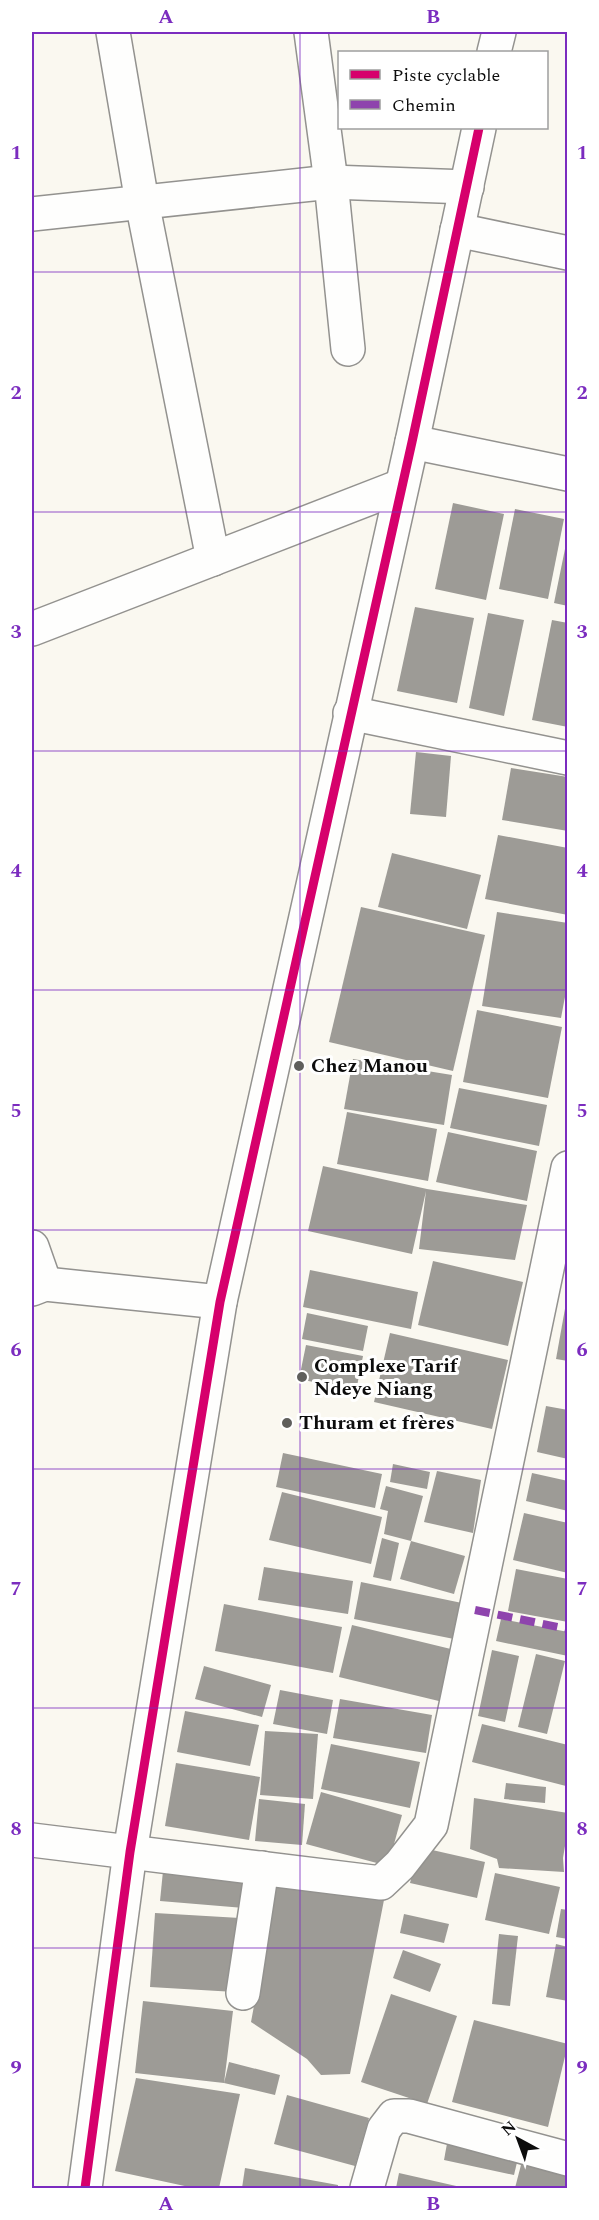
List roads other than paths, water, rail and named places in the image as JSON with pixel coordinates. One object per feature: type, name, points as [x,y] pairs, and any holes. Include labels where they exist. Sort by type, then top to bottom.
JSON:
[{"type":"street","points":[[112,32],[142,202],[213,559]]},
{"type":"street","points":[[311,32],[331,182],[348,349]]},
{"type":"street","points":[[494,51],[499,32]]},
{"type":"street","points":[[85,2188],[130,1852],[220,1302],[479,129]]},
{"type":"street","points":[[32,214],[331,182],[467,187]]},
{"type":"street","points":[[457,230],[567,253]]},
{"type":"street","points":[[411,442],[567,474]]},
{"type":"street","points":[[32,629],[401,486]]},
{"type":"street","points":[[350,713],[567,758]]},
{"type":"street","points":[[32,1840],[381,1883],[400,1865],[431,1825],[567,1168]]},
{"type":"street","points":[[32,1247],[38,1286],[220,1302]]},
{"type":"street","points":[[243,1993],[262,1868]]},
{"type":"street","points":[[368,2188],[384,2129],[394,2116],[409,2116],[567,2159]]},
{"type":"place","name":"Chez Manou","points":[[299,1066]]},
{"type":"place","name":"Complexe Tarif Ndeye Niang","points":[[302,1377]]},
{"type":"place","name":"Thuram et frères","points":[[287,1423]]}]
